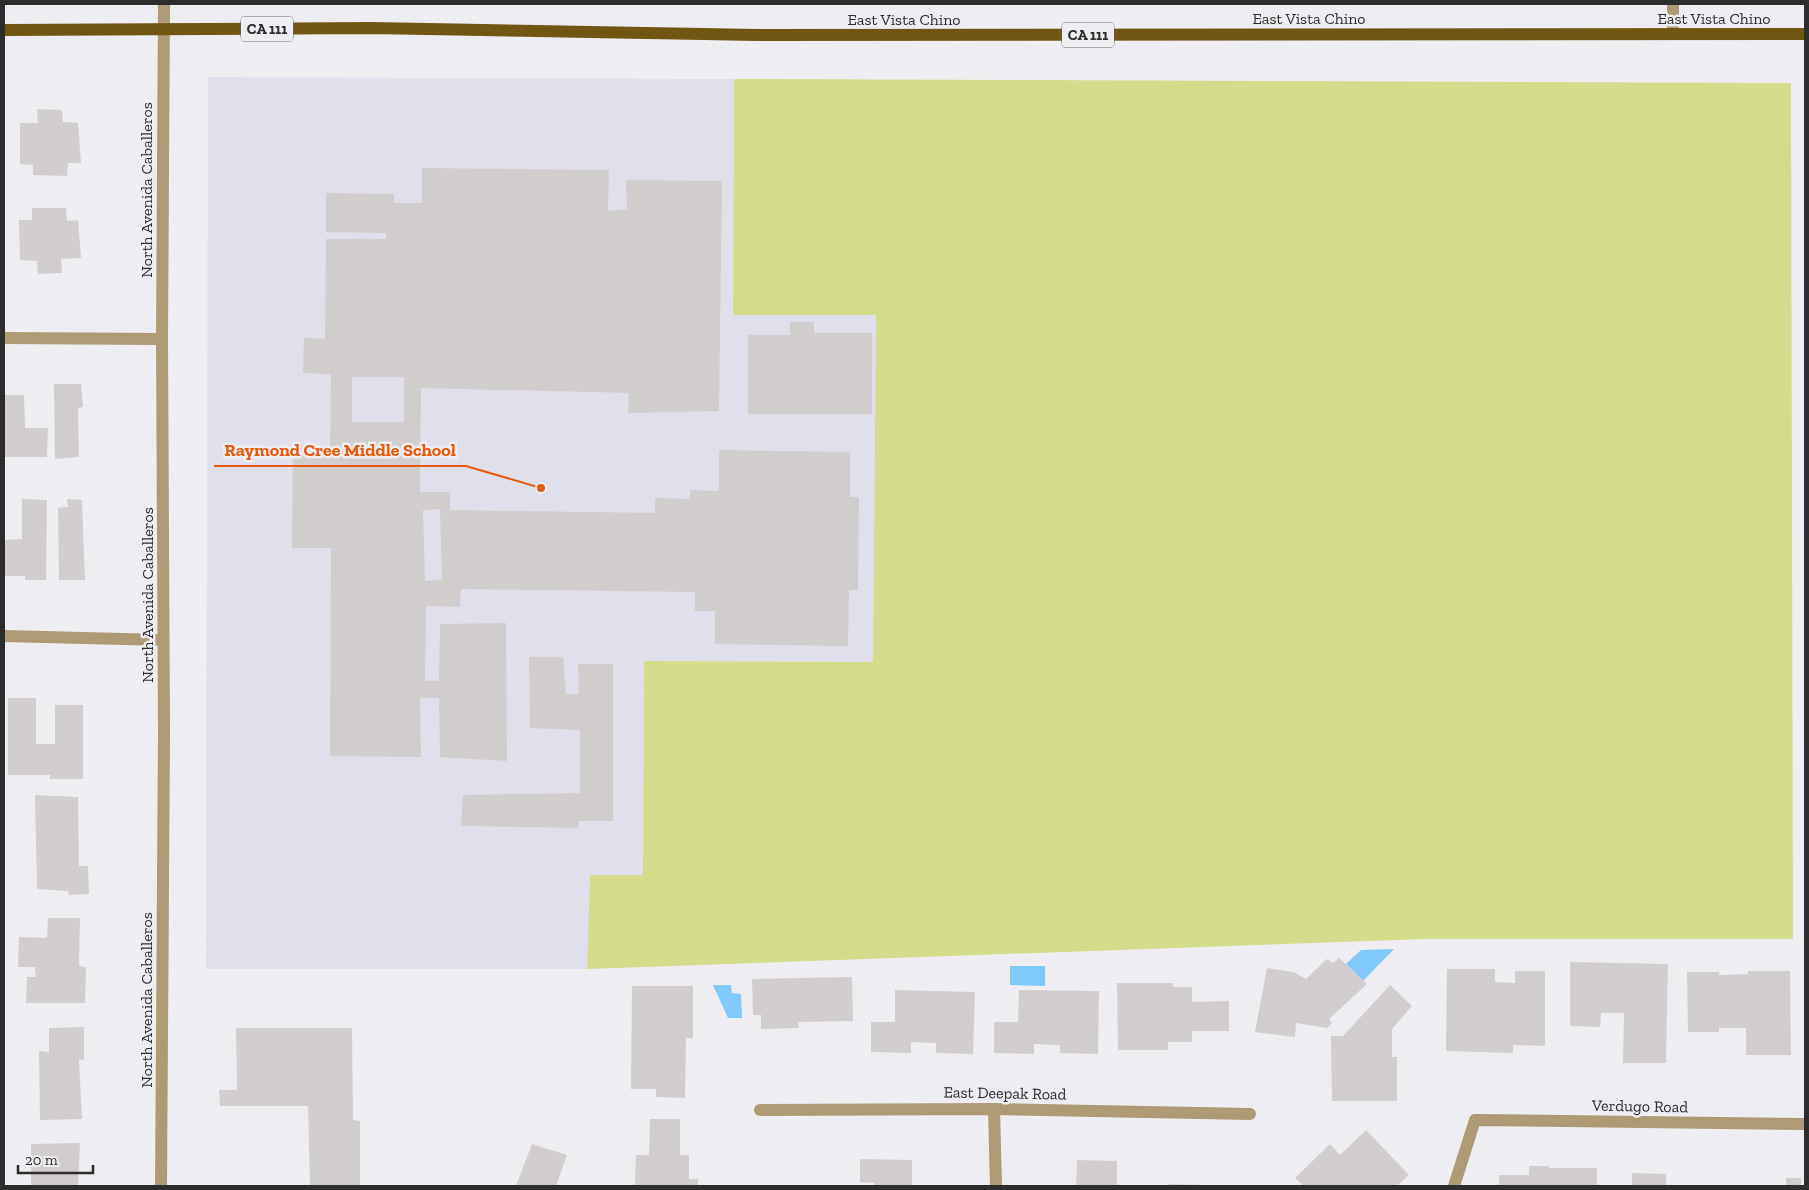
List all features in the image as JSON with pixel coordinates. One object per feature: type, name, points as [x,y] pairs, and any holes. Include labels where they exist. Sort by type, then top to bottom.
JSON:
[{"type":"main road","name":"East Vista Chino","points":[[4,30],[372,28],[758,35],[1805,34]]},
{"type":"street","name":"North Avenida Caballeros","points":[[161,1186],[164,4]]},
{"type":"street","points":[[1673,34],[1674,4]]},
{"type":"street","points":[[4,338],[162,339]]},
{"type":"street","points":[[4,636],[163,640]]},
{"type":"street","points":[[994,1109],[996,1186]]},
{"type":"street","name":"East Deepak Road","points":[[760,1110],[994,1109],[1250,1114]]},
{"type":"street","name":"Verdugo Road","points":[[1454,1186],[1475,1120],[1805,1124]]},
{"type":"shaded area","points":[[208,77],[734,79],[733,314],[876,315],[873,662],[644,661],[643,876],[590,875],[587,969],[206,969]]},
{"type":"green space","points":[[734,79],[1791,83],[1793,939],[1425,939],[587,969],[590,875],[643,875],[644,661],[873,662],[876,315],[733,315]]},
{"type":"water","points":[[1394,949],[1363,981],[1346,964],[1361,950]]},
{"type":"water","points":[[1010,966],[1045,966],[1045,986],[1010,985]]},
{"type":"water","points":[[713,985],[731,985],[732,993],[741,994],[742,1018],[728,1018]]},
{"type":"building","points":[[37,109],[62,110],[63,122],[78,123],[81,163],[68,163],[67,176],[33,175],[33,165],[20,164],[20,123],[38,123]]},
{"type":"building","points":[[422,168],[609,170],[608,211],[627,209],[626,180],[722,181],[719,411],[628,413],[629,393],[421,388],[420,492],[450,492],[450,510],[655,513],[655,498],[690,499],[690,490],[719,491],[719,450],[850,452],[850,497],[859,497],[858,590],[849,590],[848,646],[715,644],[715,611],[695,611],[695,592],[461,589],[460,607],[426,606],[425,681],[439,681],[440,624],[506,623],[507,761],[440,757],[439,698],[420,698],[421,757],[330,756],[331,548],[292,548],[293,445],[316,446],[316,454],[330,454],[331,374],[303,373],[304,338],[325,339],[326,239],[386,239],[386,233],[326,232],[326,193],[394,194],[394,203],[422,203]],"holes":[[[352,377],[404,377],[404,422],[352,422]],[[440,509],[442,580],[425,581],[423,510]]]},
{"type":"building","points":[[32,208],[66,208],[67,221],[78,220],[81,258],[61,259],[62,273],[38,274],[37,261],[20,260],[19,220],[32,220]]},
{"type":"building","points":[[790,322],[814,322],[814,333],[872,333],[872,414],[748,414],[748,335],[790,335]]},
{"type":"building","points":[[54,384],[81,384],[83,407],[78,408],[79,457],[55,459]]},
{"type":"building","points":[[4,395],[24,395],[25,428],[48,428],[47,457],[4,457]]},
{"type":"building","points":[[22,499],[47,500],[46,580],[25,580],[25,576],[4,576],[4,540],[22,539]]},
{"type":"building","points":[[67,499],[82,500],[85,580],[59,580],[58,508],[68,507]]},
{"type":"building","points":[[529,657],[563,657],[566,694],[579,694],[578,664],[613,664],[613,821],[579,821],[578,828],[461,826],[463,795],[580,793],[580,730],[530,728]]},
{"type":"building","points":[[8,698],[36,698],[36,744],[55,744],[55,705],[83,705],[83,779],[50,779],[50,775],[8,775]]},
{"type":"building","points":[[35,795],[78,797],[79,866],[88,866],[89,894],[69,895],[68,891],[37,889]]},
{"type":"building","points":[[48,918],[80,918],[79,966],[86,967],[85,1003],[26,1003],[27,977],[36,977],[35,967],[18,967],[19,937],[47,938]]},
{"type":"building","points":[[1339,958],[1367,984],[1329,1019],[1332,1023],[1327,1028],[1296,1023],[1295,1037],[1255,1032],[1267,968],[1293,972],[1306,979],[1327,959],[1333,963]]},
{"type":"building","points":[[1570,962],[1668,964],[1666,1063],[1623,1063],[1624,1013],[1601,1013],[1600,1027],[1570,1026]]},
{"type":"building","points":[[1447,969],[1495,969],[1495,982],[1515,983],[1515,971],[1545,971],[1545,1046],[1513,1045],[1513,1053],[1446,1051]]},
{"type":"building","points":[[1748,971],[1790,971],[1791,1055],[1746,1055],[1746,1028],[1719,1028],[1719,1032],[1688,1032],[1687,972],[1719,972],[1719,975],[1748,974]]},
{"type":"building","points":[[852,977],[853,1021],[798,1022],[799,1028],[761,1029],[761,1015],[753,1015],[752,979]]},
{"type":"building","points":[[1117,983],[1173,983],[1173,987],[1192,987],[1192,1002],[1229,1001],[1229,1031],[1192,1031],[1192,1042],[1168,1042],[1168,1050],[1118,1050]]},
{"type":"building","points":[[1390,985],[1412,1006],[1392,1029],[1392,1057],[1397,1057],[1397,1101],[1332,1101],[1331,1036],[1343,1036]]},
{"type":"building","points":[[632,986],[693,986],[693,1038],[686,1038],[685,1098],[656,1097],[656,1089],[631,1089]]},
{"type":"building","points":[[895,990],[975,992],[973,1054],[936,1053],[936,1043],[911,1042],[911,1053],[871,1052],[871,1022],[895,1022]]},
{"type":"building","points":[[1019,990],[1099,991],[1098,1054],[1060,1053],[1060,1045],[1034,1044],[1034,1054],[994,1053],[994,1022],[1018,1022]]},
{"type":"building","points":[[84,1027],[84,1060],[79,1059],[82,1119],[40,1120],[39,1051],[49,1052],[49,1028]]},
{"type":"building","points":[[236,1028],[352,1028],[353,1120],[360,1121],[360,1186],[310,1186],[308,1106],[220,1106],[219,1090],[237,1090]]},
{"type":"building","points":[[650,1119],[680,1119],[680,1155],[689,1155],[689,1179],[698,1179],[698,1186],[635,1186],[636,1155],[649,1155]]},
{"type":"building","points":[[1366,1130],[1409,1175],[1397,1186],[1304,1186],[1295,1178],[1330,1144],[1340,1155]]},
{"type":"building","points":[[80,1143],[78,1186],[31,1186],[31,1144]]},
{"type":"building","points":[[532,1144],[567,1155],[556,1186],[516,1186]]},
{"type":"building","points":[[860,1159],[912,1160],[912,1186],[874,1186],[874,1183],[860,1182]]},
{"type":"building","points":[[1077,1160],[1117,1161],[1117,1186],[1076,1186]]},
{"type":"building","points":[[1529,1166],[1597,1168],[1597,1186],[1499,1186],[1499,1175],[1529,1175]]},
{"type":"building","points":[[1632,1173],[1666,1174],[1666,1186],[1632,1186]]},
{"type":"building","points":[[1786,1178],[1801,1178],[1801,1186],[1786,1186]]},
{"type":"building","points":[[1168,1184],[1207,1185],[1207,1186],[1168,1186]]},
{"type":"place","name":"Raymond Cree Middle School","points":[[541,488]]}]
